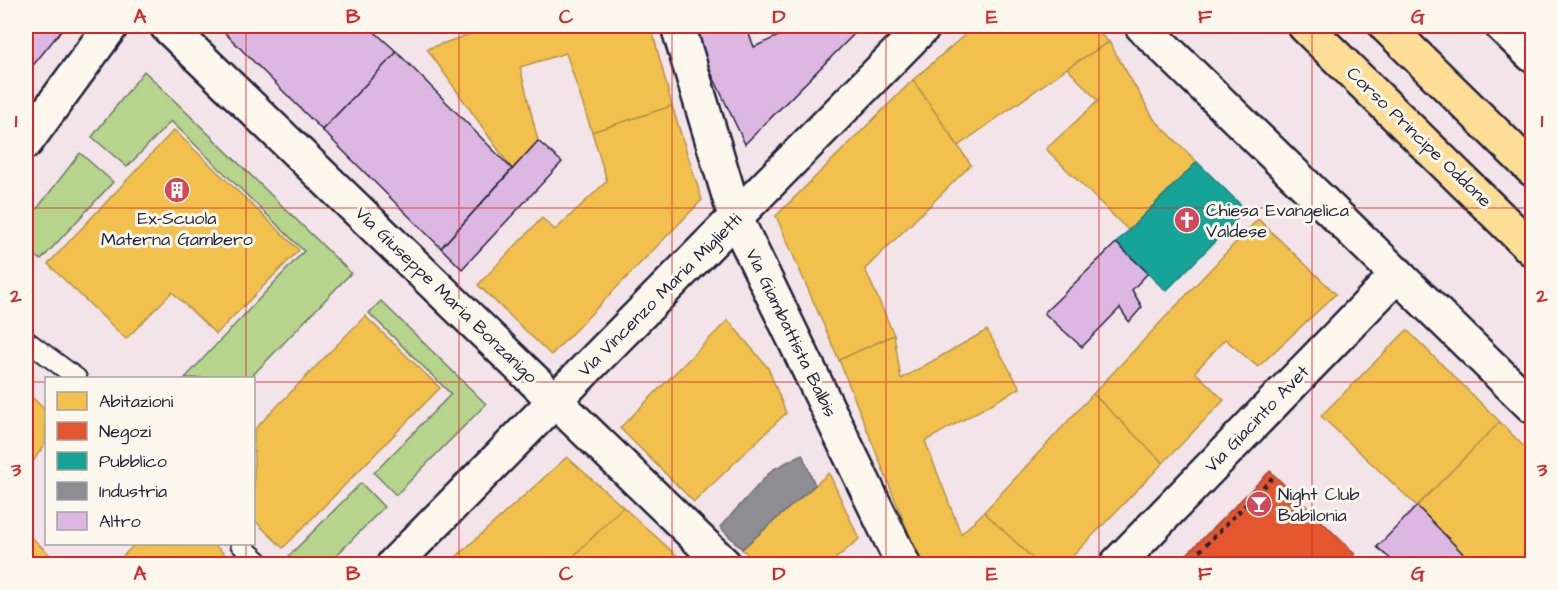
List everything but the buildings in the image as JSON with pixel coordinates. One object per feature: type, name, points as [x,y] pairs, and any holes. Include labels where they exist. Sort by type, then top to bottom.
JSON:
[{"type":"main road","name":"Corso Principe Oddone","points":[[1305,26],[1533,249]]},
{"type":"main road","points":[[1386,26],[1533,169]]},
{"type":"street","points":[[26,142],[111,26]]},
{"type":"street","name":"Via Giuseppe Maria Bonzanigo","points":[[167,26],[724,564]]},
{"type":"street","name":"Via Giambattista Balbis","points":[[678,26],[736,219],[903,564]]},
{"type":"street","name":"Via Vincenzo Maria Miglietti","points":[[394,564],[924,26]]},
{"type":"street","points":[[1142,26],[1533,406]]},
{"type":"street","points":[[1502,26],[1533,55]]},
{"type":"street","name":"Via Giacinto Avet","points":[[1117,564],[1398,274]]},
{"type":"lane","points":[[26,340],[76,377]]},
{"type":"lane","points":[[242,545],[262,564]]},
{"type":"path","points":[[1186,564],[1275,476]]},
{"type":"green space","points":[[144,71],[351,273],[251,377],[186,377],[304,251],[171,121],[127,167],[92,137]]},
{"type":"green space","points":[[80,153],[113,182],[41,260],[26,249],[26,223]]},
{"type":"green space","points":[[381,301],[486,404],[396,495],[374,473],[451,394],[369,313]]},
{"type":"green space","points":[[361,483],[384,507],[328,564],[293,564],[289,556]]},
{"type":"place","name":"Ex-Scuola Materna Gambero","points":[[177,190]]},
{"type":"place","name":"Chiesa Evangelica Valdese","points":[[1187,220]]},
{"type":"place","name":"Night Club Babilonia","points":[[1259,504]]}]
